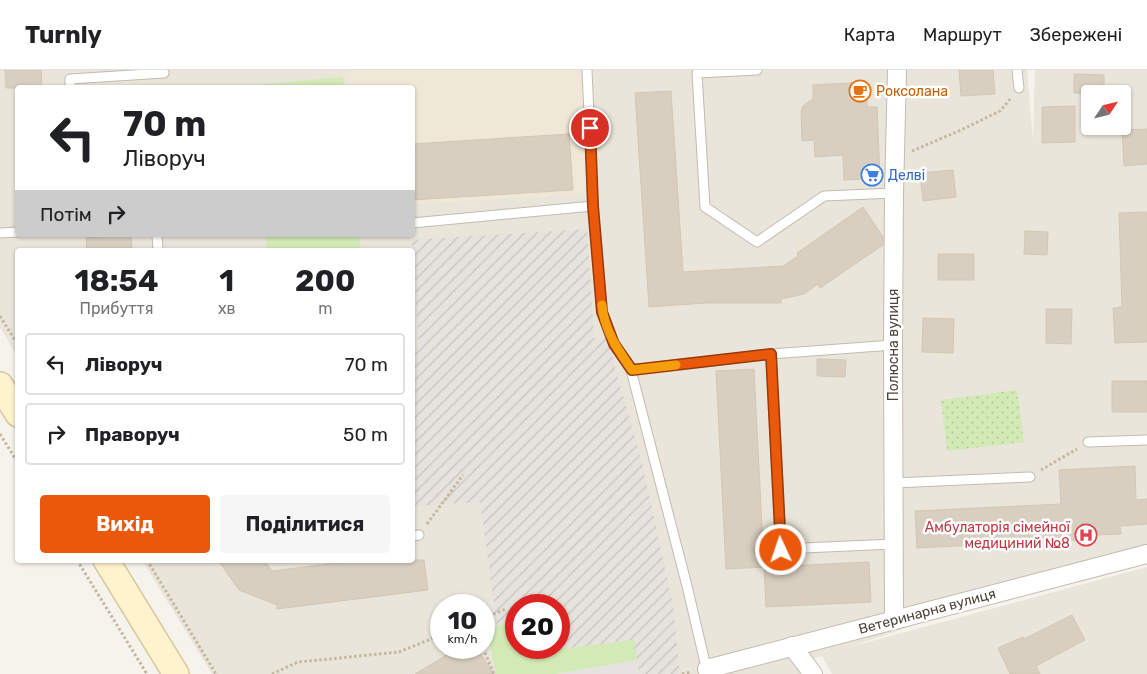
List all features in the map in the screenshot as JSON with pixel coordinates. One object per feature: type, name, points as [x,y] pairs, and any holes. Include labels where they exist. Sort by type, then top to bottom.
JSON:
[{"type":"main road","points":[[0,385],[15,409]]},
{"type":"main road","points":[[108,563],[176,674]]},
{"type":"street","name":"Полюсна вулиця","points":[[894,620],[893,345],[897,70]]},
{"type":"street","name":"Ветеринарна вулиця","points":[[707,671],[792,646],[1147,554]]},
{"type":"street","points":[[792,646],[813,674]]},
{"type":"lane","points":[[587,70],[593,206],[602,312],[614,344],[632,370],[707,671]]},
{"type":"lane","points":[[757,70],[697,73],[705,207],[757,242],[824,196],[894,193]]},
{"type":"lane","points":[[1017,70],[1019,88]]},
{"type":"lane","points":[[70,85],[70,79],[164,73]]},
{"type":"lane","points":[[415,223],[593,206]]},
{"type":"lane","points":[[0,234],[15,232]]},
{"type":"lane","points":[[632,370],[771,354],[893,345]]},
{"type":"lane","points":[[771,354],[781,550],[894,544]]},
{"type":"lane","points":[[1088,442],[1147,440]]},
{"type":"lane","points":[[894,483],[1030,477]]},
{"type":"path","points":[[896,158],[1000,111],[1019,88]]},
{"type":"path","points":[[0,316],[15,340]]},
{"type":"path","points":[[0,434],[15,458]]},
{"type":"path","points":[[1030,477],[1088,442]]},
{"type":"path","points":[[416,535],[463,475]]},
{"type":"path","points":[[79,563],[148,674]]},
{"type":"path","points":[[150,563],[216,674]]},
{"type":"path","points":[[272,674],[298,662],[399,652],[430,639]]},
{"type":"path","points":[[488,659],[494,674]]},
{"type":"shaded area","points":[[0,70],[1027,70],[1033,140],[1035,70],[1147,70],[1147,548],[846,648],[1147,567],[1147,674],[832,674],[822,656],[799,663],[807,674],[212,674],[144,563],[415,563],[415,248],[15,248],[15,353],[0,327]]},
{"type":"shaded area","points":[[347,70],[583,70],[591,194],[415,204],[415,85],[348,85]]},
{"type":"shaded area","points":[[587,229],[594,338],[607,338],[642,463],[673,605],[680,674],[639,674],[634,640],[570,648],[570,594],[505,594],[505,624],[497,626],[495,594],[493,594],[480,502],[415,506],[415,349],[419,349],[415,287],[415,248],[413,248],[412,240]]},
{"type":"shaded area","points":[[637,660],[639,674],[556,674]]},
{"type":"green space","points":[[343,77],[344,85],[255,85]]},
{"type":"green space","points":[[265,237],[359,237],[361,248],[267,248]]},
{"type":"green space","points":[[1017,390],[1024,442],[947,451],[941,400]]},
{"type":"green space","points":[[505,624],[505,659],[570,659],[570,648],[634,640],[637,660],[556,674],[496,674],[493,659],[495,659],[495,626]]},
{"type":"building","points":[[5,70],[41,70],[42,85],[15,85],[15,88],[6,88]]},
{"type":"building","points":[[959,70],[993,70],[995,94],[961,96]]},
{"type":"building","points":[[1074,74],[1104,75],[1104,85],[1081,85],[1081,93],[1074,93]]},
{"type":"building","points":[[866,82],[867,107],[877,107],[880,178],[844,180],[843,155],[815,157],[814,140],[802,141],[801,112],[803,106],[813,99],[813,85]]},
{"type":"building","points":[[671,91],[683,272],[783,266],[798,256],[797,253],[863,207],[883,237],[883,245],[820,288],[818,284],[804,294],[781,299],[781,303],[706,303],[649,307],[635,93]]},
{"type":"building","points":[[1075,106],[1075,142],[1042,143],[1042,107]]},
{"type":"building","points":[[1147,129],[1147,164],[1124,166],[1122,135],[1131,135],[1131,130]]},
{"type":"building","points":[[569,134],[573,190],[415,200],[415,144]]},
{"type":"building","points":[[953,170],[956,197],[923,201],[920,173]]},
{"type":"building","points":[[1147,212],[1147,342],[1115,343],[1113,308],[1122,307],[1119,213]]},
{"type":"building","points":[[1025,231],[1048,232],[1047,255],[1024,254]]},
{"type":"building","points":[[131,237],[132,248],[87,248],[86,238]]},
{"type":"building","points":[[938,254],[974,254],[974,280],[938,280]]},
{"type":"building","points":[[1046,309],[1072,309],[1071,344],[1046,343]]},
{"type":"building","points":[[923,318],[954,319],[953,353],[922,352]]},
{"type":"building","points":[[817,359],[846,360],[845,377],[817,376]]},
{"type":"building","points":[[754,369],[764,567],[726,569],[716,371]]},
{"type":"building","points":[[1112,381],[1147,381],[1147,412],[1112,412]]},
{"type":"building","points":[[1135,466],[1136,500],[1147,499],[1147,524],[1120,526],[1121,534],[1095,535],[1095,539],[917,548],[915,511],[1061,504],[1059,470]]},
{"type":"building","points":[[415,560],[424,560],[428,590],[277,609],[277,605],[239,590],[220,563],[266,563],[272,571],[337,563],[415,563]]},
{"type":"building","points":[[869,562],[871,602],[766,607],[764,567]]},
{"type":"building","points":[[1072,615],[1085,640],[1036,666],[1040,674],[1010,674],[998,648],[1023,637],[1024,639]]},
{"type":"building","points":[[440,659],[484,659],[494,674],[415,674]]},
{"type":"slow traffic","points":[[602,305],[602,312],[614,344],[632,370],[676,365]]},
{"type":"place","name":"Роксолана","points":[[860,91]]},
{"type":"place","name":"Делві","points":[[872,175]]},
{"type":"place","name":"Амбулаторія сімейної медициний №8","points":[[1086,535]]},
{"type":"route","points":[[590,128],[593,206],[602,312],[614,344],[632,370],[771,354],[781,550]]}]
